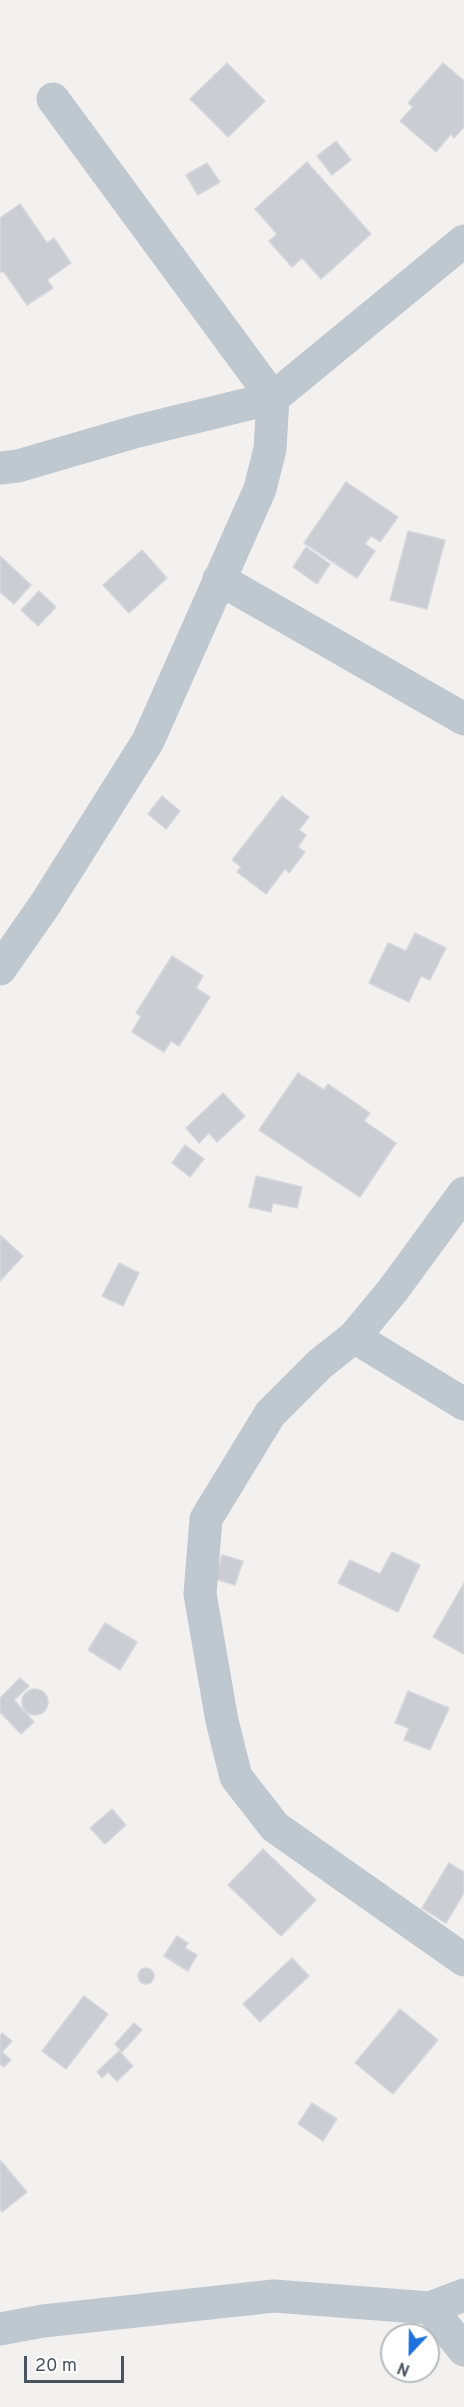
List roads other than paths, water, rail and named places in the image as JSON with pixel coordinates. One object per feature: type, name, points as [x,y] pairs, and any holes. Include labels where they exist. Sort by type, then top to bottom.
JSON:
[{"type":"street","points":[[0,969],[46,903],[148,741],[260,489],[270,448],[273,398],[53,99]]},
{"type":"street","points":[[0,468],[18,466],[138,430],[273,398],[464,241]]},
{"type":"street","points":[[219,579],[464,719]]},
{"type":"street","points":[[464,1194],[393,1290],[354,1337],[320,1364],[270,1414],[206,1519],[200,1594],[222,1721],[236,1776],[275,1827],[464,1960]]},
{"type":"street","points":[[354,1337],[464,1404]]},
{"type":"street","points":[[0,2329],[43,2321],[274,2296],[430,2308],[464,2295]]},
{"type":"street","points":[[430,2308],[464,2350]]}]
